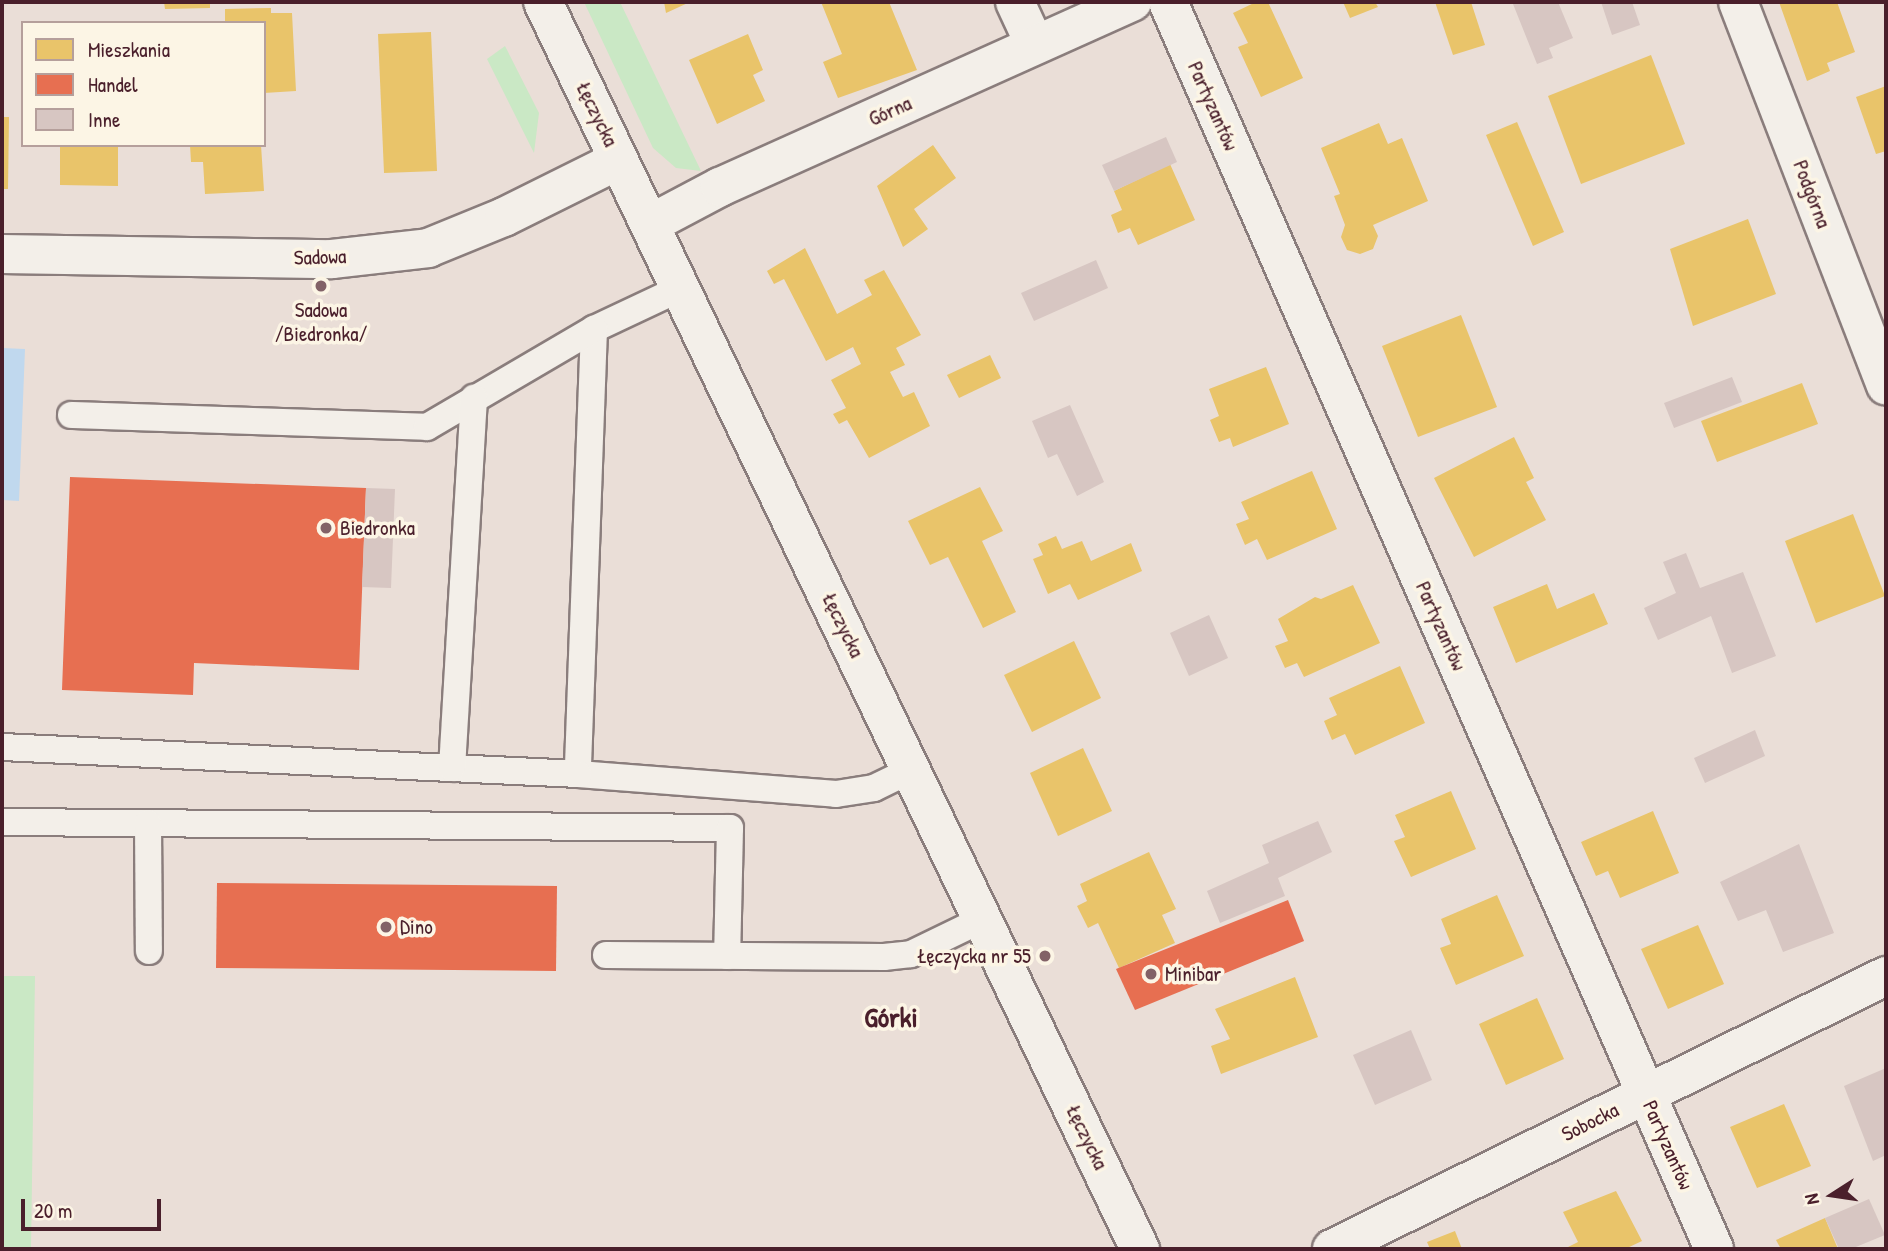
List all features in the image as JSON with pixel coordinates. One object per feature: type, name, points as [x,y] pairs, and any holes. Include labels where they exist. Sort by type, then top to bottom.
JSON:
[{"type":"street","name":"Łęczycka","points":[[543,2],[913,769],[1140,1249]]},
{"type":"street","points":[[1015,2],[1035,45]]},
{"type":"street","name":"Górna","points":[[650,224],[720,187],[1132,2]]},
{"type":"street","name":"Partyzantów","points":[[1168,2],[1714,1249]]},
{"type":"street","name":"Podgórna","points":[[1738,2],[1886,385]]},
{"type":"street","name":"Sadowa","points":[[2,254],[332,259],[428,248],[504,217],[619,160]]},
{"type":"street","name":"Sobocka","points":[[1332,1249],[1886,976]]},
{"type":"lane","points":[[71,415],[427,427],[594,328],[681,288]]},
{"type":"lane","points":[[578,774],[594,328]]},
{"type":"lane","points":[[452,768],[474,398]]},
{"type":"lane","points":[[2,747],[578,774],[836,794],[874,788],[913,769]]},
{"type":"lane","points":[[2,822],[730,828],[727,956]]},
{"type":"lane","points":[[148,823],[149,951]]},
{"type":"lane","points":[[606,955],[911,954],[983,919]]},
{"type":"green space","points":[[584,2],[620,2],[701,171],[676,168],[653,148]]},
{"type":"green space","points":[[505,46],[539,113],[534,153],[487,59]]},
{"type":"green space","points":[[2,976],[35,976],[31,1249],[2,1249]]},
{"type":"water","points":[[2,348],[25,349],[19,501],[2,500]]},
{"type":"building: Mieszkania","points":[[164,2],[210,2],[210,8],[165,9]]},
{"type":"building: Mieszkania","points":[[664,2],[690,2],[666,13]]},
{"type":"building: Mieszkania","points":[[821,2],[889,2],[917,70],[838,98],[823,62],[842,54]]},
{"type":"building: Mieszkania","points":[[1256,2],[1268,2],[1303,78],[1261,97],[1238,47],[1248,43],[1233,13]]},
{"type":"building: Mieszkania","points":[[1343,2],[1375,2],[1378,7],[1350,18]]},
{"type":"building: Mieszkania","points":[[1435,2],[1471,2],[1485,45],[1453,55]]},
{"type":"building: Mieszkania","points":[[1779,2],[1837,2],[1855,52],[1827,63],[1830,71],[1807,81]]},
{"type":"building: Mieszkania","points":[[271,8],[271,13],[292,13],[296,91],[266,93],[266,21],[225,21],[225,9]]},
{"type":"building: Mieszkania","points":[[431,32],[437,171],[384,173],[378,34]]},
{"type":"building: Mieszkania","points":[[748,34],[763,70],[753,75],[765,101],[717,124],[689,60]]},
{"type":"building: Mieszkania","points":[[1651,55],[1685,144],[1581,184],[1548,96]]},
{"type":"building: Mieszkania","points":[[1886,86],[1886,151],[1876,154],[1856,97]]},
{"type":"building: Mieszkania","points":[[2,117],[9,117],[8,189],[2,189]]},
{"type":"building: Mieszkania","points":[[1517,122],[1564,232],[1533,246],[1486,135]]},
{"type":"building: Mieszkania","points":[[1379,123],[1388,144],[1402,138],[1428,201],[1373,225],[1378,236],[1373,249],[1360,254],[1347,250],[1341,237],[1345,225],[1334,196],[1340,194],[1321,148]]},
{"type":"building: Mieszkania","points":[[933,145],[956,178],[914,209],[928,229],[903,247],[877,186]]},
{"type":"building: Mieszkania","points":[[60,147],[118,147],[118,186],[60,185]]},
{"type":"building: Mieszkania","points":[[190,147],[261,147],[264,191],[205,194],[203,162],[191,162]]},
{"type":"building: Mieszkania","points":[[1170,164],[1195,220],[1138,245],[1130,228],[1118,233],[1111,215],[1122,210],[1114,191]]},
{"type":"building: Mieszkania","points":[[1748,219],[1776,294],[1693,326],[1670,249]]},
{"type":"building: Mieszkania","points":[[805,248],[837,314],[872,295],[864,280],[884,270],[921,335],[896,348],[905,365],[890,372],[903,397],[914,392],[930,426],[869,458],[847,420],[839,424],[833,414],[846,408],[831,380],[861,364],[853,347],[826,361],[784,279],[774,284],[767,271]]},
{"type":"building: Mieszkania","points":[[1461,315],[1497,407],[1418,437],[1382,346]]},
{"type":"building: Mieszkania","points":[[990,355],[1001,378],[959,398],[947,375]]},
{"type":"building: Mieszkania","points":[[1266,367],[1289,424],[1233,447],[1230,438],[1219,442],[1210,420],[1219,416],[1209,389]]},
{"type":"building: Mieszkania","points":[[1802,383],[1818,424],[1717,462],[1701,421]]},
{"type":"building: Mieszkania","points":[[1514,437],[1534,478],[1526,482],[1546,520],[1474,557],[1434,478]]},
{"type":"building: Mieszkania","points":[[1312,471],[1337,529],[1267,560],[1257,539],[1245,545],[1236,524],[1249,519],[1241,502]]},
{"type":"building: Mieszkania","points":[[980,487],[1003,531],[982,541],[1016,612],[983,628],[948,557],[930,565],[908,521]]},
{"type":"building: Mieszkania","points":[[1853,514],[1885,596],[1816,623],[1785,541]]},
{"type":"building: Mieszkania","points":[[1056,536],[1062,549],[1082,541],[1091,561],[1131,543],[1142,571],[1078,600],[1070,584],[1048,594],[1033,559],[1043,555],[1038,544]]},
{"type":"building: Mieszkania","points":[[1547,584],[1557,609],[1594,593],[1608,624],[1516,663],[1493,607]]},
{"type":"building: Mieszkania","points":[[1353,585],[1380,643],[1304,677],[1297,663],[1285,668],[1275,646],[1288,641],[1278,619],[1315,597],[1321,599]]},
{"type":"building: Mieszkania","points":[[1074,641],[1101,698],[1032,732],[1004,675]]},
{"type":"building: Mieszkania","points":[[1400,666],[1425,723],[1355,755],[1345,734],[1332,740],[1324,721],[1337,715],[1329,698]]},
{"type":"building: Mieszkania","points":[[1083,748],[1112,811],[1058,836],[1030,773]]},
{"type":"building: Mieszkania","points":[[1451,791],[1476,849],[1411,877],[1394,841],[1405,837],[1395,815]]},
{"type":"building: Mieszkania","points":[[1653,811],[1679,873],[1620,898],[1608,871],[1596,876],[1581,842]]},
{"type":"building: Mieszkania","points":[[1149,852],[1176,909],[1162,915],[1175,943],[1119,968],[1098,923],[1088,928],[1077,906],[1087,901],[1080,884]]},
{"type":"building: Mieszkania","points":[[1497,895],[1524,956],[1456,985],[1440,948],[1451,944],[1441,919]]},
{"type":"building: Mieszkania","points":[[1698,925],[1724,984],[1668,1009],[1641,949]]},
{"type":"building: Mieszkania","points":[[1295,977],[1318,1037],[1221,1074],[1211,1046],[1230,1039],[1215,1009]]},
{"type":"building: Mieszkania","points":[[1537,998],[1564,1059],[1506,1085],[1479,1024]]},
{"type":"building: Mieszkania","points":[[1784,1104],[1811,1166],[1757,1188],[1730,1127]]},
{"type":"building: Mieszkania","points":[[1616,1191],[1642,1241],[1625,1249],[1564,1249],[1578,1242],[1563,1212]]},
{"type":"building: Mieszkania","points":[[1825,1218],[1838,1249],[1781,1249],[1776,1240]]},
{"type":"building: Mieszkania","points":[[1455,1231],[1462,1249],[1430,1249],[1427,1242]]},
{"type":"building: Handel","points":[[70,477],[366,488],[359,670],[194,663],[193,695],[62,690]]},
{"type":"building: Handel","name":"Dino","points":[[217,883],[557,886],[556,971],[216,968]]},
{"type":"building: Handel","points":[[1288,900],[1304,941],[1135,1010],[1116,969]]},
{"type":"building: Inne","points":[[1558,2],[1573,38],[1549,48],[1553,58],[1537,64],[1513,4]]},
{"type":"building: Inne","points":[[1601,2],[1632,2],[1640,25],[1612,35]]},
{"type":"building: Inne","points":[[1166,137],[1177,162],[1114,191],[1102,165]]},
{"type":"building: Inne","points":[[1096,260],[1108,288],[1034,321],[1021,293]]},
{"type":"building: Inne","points":[[1732,377],[1742,402],[1674,428],[1664,403]]},
{"type":"building: Inne","points":[[1070,405],[1104,482],[1077,496],[1057,454],[1048,458],[1032,421]]},
{"type":"building: Inne","points":[[366,488],[395,489],[391,588],[362,587]]},
{"type":"building: Inne","points":[[1686,553],[1700,588],[1743,572],[1776,656],[1732,673],[1711,616],[1658,640],[1644,608],[1676,593],[1663,562]]},
{"type":"building: Inne","points":[[1209,615],[1228,658],[1189,676],[1170,633]]},
{"type":"building: Inne","points":[[1755,730],[1765,756],[1705,783],[1694,758]]},
{"type":"building: Inne","points":[[1318,821],[1332,852],[1278,878],[1285,896],[1220,923],[1207,891],[1269,863],[1262,845]]},
{"type":"building: Inne","points":[[1799,844],[1834,933],[1783,952],[1766,910],[1738,921],[1720,882]]},
{"type":"building: Inne","points":[[1411,1030],[1432,1080],[1375,1105],[1353,1055]]},
{"type":"building: Inne","points":[[1886,1068],[1886,1155],[1873,1161],[1844,1086]]},
{"type":"building: Inne","points":[[1869,1199],[1885,1235],[1851,1249],[1839,1249],[1825,1218]]},
{"type":"place","name":"Sadowa /Biedronka/","points":[[321,286]]},
{"type":"place","name":"Biedronka","points":[[326,528]]},
{"type":"place","name":"Dino","points":[[386,927]]},
{"type":"place","name":"Łęczycka nr 55","points":[[1045,956]]},
{"type":"place","name":"Minibar","points":[[1151,974]]},
{"type":"district","name":"Górki","points":[[891,1017]]}]
